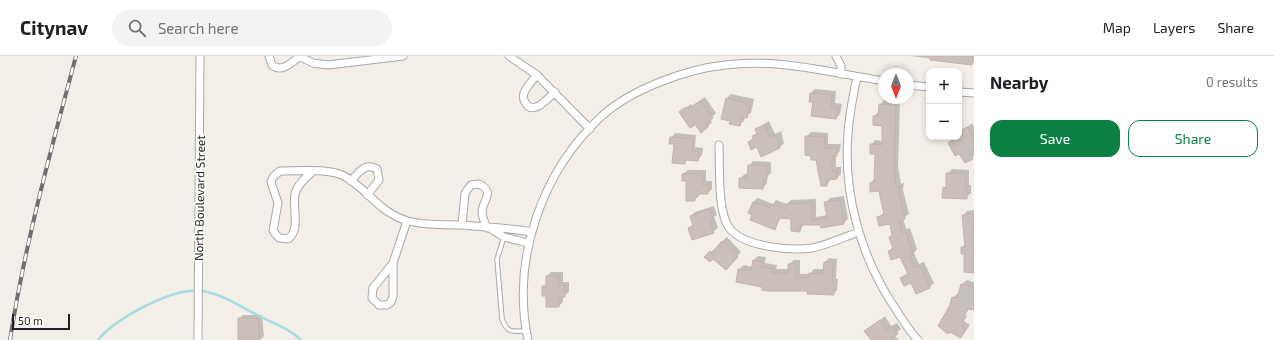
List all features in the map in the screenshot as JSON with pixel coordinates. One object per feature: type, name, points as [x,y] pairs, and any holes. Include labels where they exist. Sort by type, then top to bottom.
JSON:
[{"type":"street","name":"North Boulevard Street","points":[[198,340],[200,56]]},
{"type":"street","points":[[268,56],[272,65],[279,68],[284,68],[300,56],[313,63],[328,65],[403,56]]},
{"type":"street","points":[[510,56],[537,75],[590,129]]},
{"type":"street","points":[[836,56],[841,74]]},
{"type":"street","points":[[528,340],[523,286],[528,244],[532,232],[546,195],[570,152],[604,114],[632,96],[664,80],[692,71],[758,59],[878,80]]},
{"type":"street","points":[[537,75],[524,93],[523,98],[527,104],[533,108],[540,106],[555,92]]},
{"type":"street","points":[[857,77],[848,135],[848,160],[850,195],[858,232],[880,285],[918,340]]},
{"type":"street","points":[[914,86],[926,88]]},
{"type":"street","points":[[962,92],[974,93]]},
{"type":"street","points":[[719,145],[724,216],[730,230],[748,241],[765,246],[799,249],[812,248],[858,232]]},
{"type":"street","points":[[351,181],[365,167],[373,167],[377,169],[379,180],[367,195]]},
{"type":"street","points":[[312,172],[301,182],[295,194],[293,233],[288,239],[279,238],[274,232],[278,210],[277,196],[272,182],[273,177],[280,171],[312,172],[336,173],[351,181],[392,215],[407,221],[429,225],[462,225],[489,228],[505,227],[532,232]]},
{"type":"street","points":[[462,225],[465,193],[471,186],[479,184],[487,192],[488,196],[482,211],[489,228],[504,237],[528,244]]},
{"type":"street","points":[[393,263],[373,288],[372,298],[379,305],[387,305],[391,302],[393,296],[393,263],[407,221]]},
{"type":"lane","points":[[504,237],[498,259],[502,319],[506,328],[510,331],[526,331]]},
{"type":"building","points":[[930,56],[973,56],[972,65],[930,60]]},
{"type":"building","points":[[810,93],[832,95],[831,107],[838,108],[836,119],[811,116],[813,102],[809,102]]},
{"type":"building","points":[[726,98],[750,104],[747,118],[742,117],[740,126],[729,124],[730,121],[721,119]]},
{"type":"building","points":[[700,101],[713,118],[706,123],[708,127],[701,133],[694,123],[694,126],[690,128],[679,112],[686,107],[688,109]]},
{"type":"building","points":[[879,104],[896,105],[894,171],[896,187],[900,187],[899,195],[905,219],[899,220],[902,233],[906,232],[913,255],[909,256],[915,268],[920,266],[930,288],[916,294],[911,283],[904,286],[900,278],[908,274],[900,257],[891,260],[888,251],[893,249],[889,237],[892,236],[890,224],[879,226],[877,217],[884,215],[879,191],[870,192],[870,183],[874,182],[875,154],[870,154],[870,144],[882,145],[882,126],[873,125],[873,116],[878,116]]},
{"type":"building","points":[[764,125],[770,137],[776,135],[780,148],[761,157],[757,147],[751,150],[748,142],[754,139],[752,136],[757,134],[755,129]]},
{"type":"building","points":[[968,127],[974,139],[974,149],[969,152],[973,159],[965,163],[959,154],[955,156],[948,143],[953,140],[962,140],[962,130]]},
{"type":"building","points":[[805,136],[825,137],[824,148],[837,148],[837,156],[832,156],[832,171],[837,171],[837,179],[827,180],[827,186],[821,186],[816,160],[811,160],[811,156],[805,155]]},
{"type":"building","points":[[670,137],[693,139],[692,151],[699,152],[698,161],[685,160],[685,164],[672,163],[674,144],[669,144]]},
{"type":"building","points":[[748,165],[767,166],[767,179],[763,178],[763,189],[739,188],[739,178],[747,178]]},
{"type":"building","points":[[946,173],[965,174],[967,199],[942,198],[943,187],[946,188]]},
{"type":"building","points":[[682,174],[702,174],[702,185],[708,185],[708,194],[698,194],[698,197],[695,197],[695,201],[686,201],[686,181],[682,181]]},
{"type":"building","points":[[840,200],[844,224],[821,228],[820,225],[800,225],[800,232],[791,231],[791,219],[779,218],[775,230],[750,220],[752,215],[748,213],[753,202],[770,208],[771,204],[786,209],[786,204],[812,203],[812,221],[827,218],[824,202]]},
{"type":"building","points":[[710,209],[713,220],[710,221],[714,233],[692,240],[688,228],[693,226],[690,216]]},
{"type":"building","points":[[973,214],[974,273],[964,272],[964,254],[961,254],[961,247],[965,247],[962,215]]},
{"type":"building","points":[[722,241],[738,257],[726,270],[713,259],[710,262],[704,257],[710,251],[712,253]]},
{"type":"building","points":[[753,260],[762,262],[761,267],[773,269],[772,273],[788,273],[788,264],[796,264],[796,278],[808,278],[809,273],[823,274],[824,262],[833,263],[832,283],[834,283],[834,295],[807,294],[808,291],[767,291],[762,290],[762,287],[736,282],[738,269],[751,271]]},
{"type":"building","points":[[546,276],[559,276],[559,285],[565,285],[565,297],[559,297],[559,307],[546,307],[546,296],[542,296],[542,286],[546,286]]},
{"type":"building","points":[[961,284],[974,287],[974,310],[968,309],[962,319],[964,321],[961,326],[966,329],[961,338],[950,332],[948,334],[938,326],[950,305],[952,297],[957,298]]},
{"type":"building","points":[[238,318],[258,318],[260,340],[238,340]]},
{"type":"building","points":[[880,320],[887,330],[892,326],[898,334],[889,340],[871,340],[864,331]]},
{"type":"waterway","points":[[98,340],[106,331],[118,322],[146,305],[177,293],[191,291],[203,291],[225,298],[286,329],[301,340]]},
{"type":"railway","points":[[10,340],[31,232],[76,56]]}]
